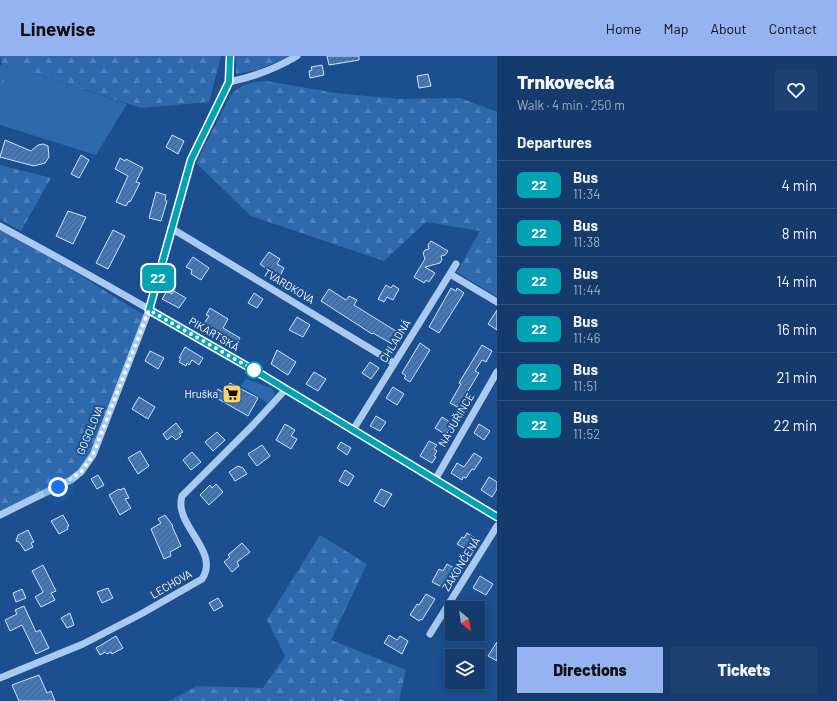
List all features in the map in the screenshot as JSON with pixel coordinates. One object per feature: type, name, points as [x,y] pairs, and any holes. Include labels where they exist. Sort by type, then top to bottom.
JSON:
[{"type":"street","points":[[230,56],[229,82],[252,77],[272,70],[297,56]]},
{"type":"street","name":"GOGOLOVA","points":[[0,515],[76,477],[85,468],[99,443],[149,310],[191,160],[229,82]]},
{"type":"street","name":"PIKARTSKÁ","points":[[0,226],[286,389],[497,517]]},
{"type":"street","name":"TVARDKOVA","points":[[171,228],[394,364]]},
{"type":"street","name":"CHLADNÁ","points":[[353,430],[456,264]]},
{"type":"street","points":[[450,274],[497,302]]},
{"type":"street","name":"NA JUŘINCE","points":[[435,480],[497,372]]},
{"type":"street","name":"LECHOVA","points":[[0,678],[83,644],[141,614],[202,579],[206,570],[206,559],[183,513],[180,504],[182,496],[253,425],[286,389]]},
{"type":"street","name":"ZAKONČENÁ","points":[[430,634],[497,526]]},
{"type":"green space","points":[[0,56],[221,56],[209,102],[141,108],[7,65],[0,103],[0,65],[2,65]]},
{"type":"green space","points":[[236,56],[291,56],[257,70],[236,74]]},
{"type":"green space","points":[[7,65],[127,104],[96,155],[0,125],[0,103]]},
{"type":"green space","points":[[266,81],[336,93],[399,99],[460,98],[497,112],[497,297],[457,272],[480,231],[426,222],[384,261],[251,216],[196,163],[230,96],[246,84]]},
{"type":"green space","points":[[0,165],[51,178],[21,231],[0,219]]},
{"type":"green space","points":[[0,230],[36,248],[144,315],[93,448],[84,465],[76,473],[56,486],[0,511]]},
{"type":"green space","points":[[246,379],[272,388],[275,394],[268,403],[241,386]]},
{"type":"green space","points":[[320,535],[367,564],[331,640],[406,670],[399,701],[169,701],[197,686],[263,688],[285,656],[267,620]]},
{"type":"building","points":[[327,56],[359,56],[359,60],[329,65]]},
{"type":"building","points":[[322,65],[324,75],[310,78],[309,71],[312,70],[311,67]]},
{"type":"building","points":[[428,74],[431,86],[419,88],[417,76]]},
{"type":"building","points":[[172,135],[184,141],[178,154],[166,147]]},
{"type":"building","points":[[5,140],[31,151],[38,145],[43,144],[48,146],[49,157],[45,163],[34,166],[0,157]]},
{"type":"building","points":[[81,155],[89,160],[79,178],[71,174]]},
{"type":"building","points":[[120,158],[125,161],[126,159],[143,168],[136,182],[140,183],[130,202],[129,201],[126,206],[116,202],[128,176],[115,169]]},
{"type":"building","points":[[156,192],[166,195],[165,200],[167,201],[161,221],[149,218]]},
{"type":"building","points":[[68,211],[86,217],[73,244],[56,236]]},
{"type":"building","points":[[113,230],[125,236],[108,269],[96,263]]},
{"type":"building","points":[[431,241],[448,251],[445,255],[441,256],[442,260],[440,263],[425,267],[435,273],[429,282],[426,280],[424,283],[414,277],[425,259],[423,253],[425,250],[429,249],[428,245]]},
{"type":"building","points":[[269,252],[280,259],[277,264],[284,268],[279,278],[260,264]]},
{"type":"building","points":[[193,257],[209,268],[201,280],[191,274],[192,270],[186,267]]},
{"type":"building","points":[[386,285],[391,288],[393,285],[399,289],[393,300],[387,297],[384,302],[378,299]]},
{"type":"building","points":[[451,288],[456,291],[457,288],[464,293],[439,333],[429,327]]},
{"type":"building","points":[[329,289],[346,300],[349,296],[357,300],[354,305],[399,333],[392,344],[373,333],[372,334],[321,301]]},
{"type":"building","points":[[167,291],[172,294],[174,291],[186,298],[179,308],[162,299]]},
{"type":"building","points":[[254,293],[263,299],[257,308],[248,303]]},
{"type":"building","points":[[210,308],[228,319],[223,328],[240,338],[237,344],[203,325],[209,316],[206,315]]},
{"type":"building","points":[[497,310],[497,330],[488,324]]},
{"type":"building","points":[[297,317],[310,325],[303,337],[289,330]]},
{"type":"building","points":[[420,343],[430,350],[410,382],[404,378],[406,376],[402,373]]},
{"type":"building","points":[[482,345],[492,351],[486,362],[482,360],[475,371],[479,373],[465,396],[468,398],[461,409],[450,403],[461,384],[459,383]]},
{"type":"building","points":[[185,347],[203,358],[199,365],[192,360],[189,365],[187,363],[186,366],[179,362],[181,359],[179,358]]},
{"type":"building","points":[[277,350],[296,362],[288,375],[271,364]]},
{"type":"building","points":[[150,351],[164,358],[158,369],[145,361]]},
{"type":"building","points":[[370,362],[379,368],[371,379],[362,373]]},
{"type":"building","points":[[314,372],[326,379],[318,391],[306,384]]},
{"type":"building","points":[[230,383],[258,398],[248,416],[213,396],[218,389],[224,393]]},
{"type":"building","points":[[393,387],[404,394],[397,405],[386,398]]},
{"type":"building","points":[[139,397],[155,407],[148,419],[132,409]]},
{"type":"building","points":[[376,416],[386,422],[380,431],[370,426]]},
{"type":"building","points":[[442,417],[453,424],[446,435],[435,428]]},
{"type":"building","points":[[176,423],[183,432],[179,434],[181,436],[176,440],[172,436],[167,440],[163,434]]},
{"type":"building","points":[[285,424],[295,430],[291,436],[297,439],[291,449],[276,440]]},
{"type":"building","points":[[479,424],[490,431],[484,440],[474,433]]},
{"type":"building","points":[[217,432],[225,440],[213,451],[205,442]]},
{"type":"building","points":[[429,441],[437,445],[434,449],[437,451],[434,456],[436,457],[432,463],[420,456]]},
{"type":"building","points":[[341,442],[351,448],[347,455],[337,448]]},
{"type":"building","points":[[262,445],[270,456],[257,466],[248,454]]},
{"type":"building","points":[[140,451],[149,466],[138,474],[128,458]]},
{"type":"building","points":[[192,452],[201,462],[191,470],[183,460]]},
{"type":"building","points":[[474,453],[482,458],[474,470],[472,469],[466,478],[463,477],[462,480],[451,473],[457,463],[464,467]]},
{"type":"building","points":[[238,466],[243,468],[247,474],[235,481],[229,472]]},
{"type":"building","points":[[345,470],[354,476],[348,486],[339,481]]},
{"type":"building","points":[[98,475],[104,485],[97,489],[91,479]]},
{"type":"building","points":[[489,477],[497,482],[497,489],[492,497],[481,490]]},
{"type":"building","points":[[216,484],[223,492],[209,505],[200,495],[210,485],[212,488]]},
{"type":"building","points":[[124,488],[129,498],[125,499],[131,508],[120,515],[109,495],[119,489]]},
{"type":"building","points":[[381,489],[392,494],[384,507],[374,501]]},
{"type":"building","points":[[63,515],[69,526],[67,527],[68,529],[59,534],[51,521]]},
{"type":"building","points":[[165,515],[173,526],[181,546],[170,552],[171,556],[164,559],[151,529],[161,523],[158,519]]},
{"type":"building","points":[[28,530],[34,542],[31,543],[33,547],[25,551],[19,542],[16,541],[18,535]]},
{"type":"building","points":[[467,533],[475,538],[473,540],[475,541],[469,551],[457,544]]},
{"type":"building","points":[[242,543],[250,552],[237,562],[239,566],[232,572],[224,562],[230,557],[228,555]]},
{"type":"building","points":[[447,564],[454,568],[444,588],[432,582],[439,569],[443,571]]},
{"type":"building","points":[[43,565],[56,591],[51,593],[55,600],[41,607],[35,597],[43,592],[32,571]]},
{"type":"building","points":[[480,576],[493,584],[486,595],[473,588]]},
{"type":"building","points":[[108,588],[113,598],[102,603],[97,592]]},
{"type":"building","points":[[22,589],[26,598],[16,602],[13,593]]},
{"type":"building","points":[[426,594],[435,599],[422,620],[421,619],[419,621],[410,615]]},
{"type":"building","points":[[218,598],[223,606],[214,611],[209,603]]},
{"type":"building","points":[[24,606],[36,632],[40,630],[49,648],[36,654],[22,625],[10,631],[5,620],[17,614],[15,610]]},
{"type":"building","points":[[70,613],[74,625],[67,628],[61,618]]},
{"type":"building","points":[[389,635],[397,640],[400,636],[408,641],[402,654],[384,643]]},
{"type":"building","points":[[116,636],[123,648],[112,654],[111,652],[107,654],[105,652],[100,655],[96,648]]},
{"type":"building","points":[[497,642],[497,661],[488,656]]},
{"type":"building","points":[[39,675],[47,693],[51,691],[55,701],[19,701],[12,685]]},
{"type":"bus line","name":"22","points":[[230,56],[229,82],[191,160],[149,310],[217,348],[497,517]]},
{"type":"place","name":"Hruška","points":[[232,394]]},
{"type":"route","points":[[58,487],[76,477],[90,461],[99,443],[149,310],[254,370]]}]
